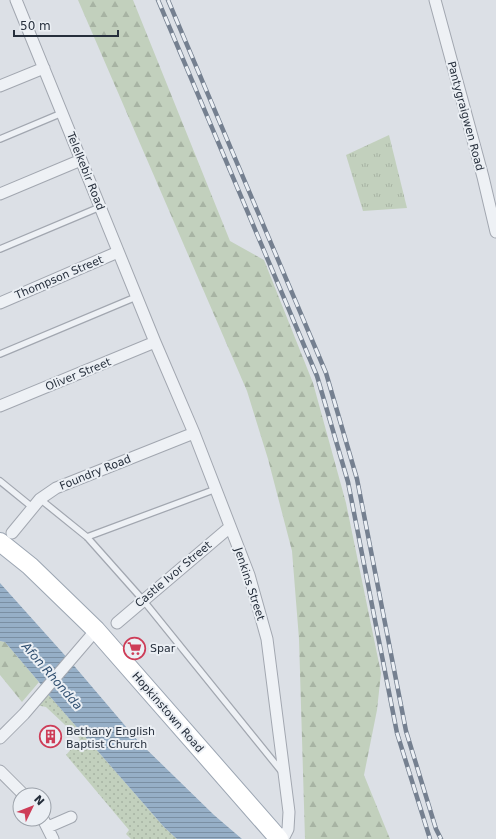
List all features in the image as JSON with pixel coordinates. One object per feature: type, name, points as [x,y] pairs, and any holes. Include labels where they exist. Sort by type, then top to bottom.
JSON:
[{"type":"main road","name":"Hopkinstown Road","points":[[6,538],[30,566],[96,630],[279,839]]},
{"type":"street","name":"Telelkebir Road","points":[[16,0],[155,342]]},
{"type":"street","name":"Pantygraigwen Road","points":[[435,0],[483,177],[496,232]]},
{"type":"street","points":[[0,86],[44,68]]},
{"type":"street","points":[[0,194],[81,160]]},
{"type":"street","name":"Thompson Street","points":[[0,303],[118,252]]},
{"type":"street","name":"Oliver Street","points":[[0,406],[155,342]]},
{"type":"street","name":"Jenkins Street","points":[[155,342],[194,433],[249,575],[267,639],[289,812],[288,829],[283,839]]},
{"type":"street","name":"Foundry Road","points":[[6,538],[40,499],[56,488],[67,482],[194,433]]},
{"type":"street","name":"Castle Ivor Street","points":[[117,623],[230,527]]},
{"type":"street","points":[[0,738],[38,698],[96,630]]},
{"type":"street","points":[[0,771],[16,787]]},
{"type":"street","points":[[52,822],[71,817]]},
{"type":"street","points":[[48,827],[53,839]]},
{"type":"lane","points":[[0,139],[62,113]]},
{"type":"lane","points":[[0,249],[100,207]]},
{"type":"lane","points":[[0,354],[136,297]]},
{"type":"lane","points":[[0,481],[32,508]]},
{"type":"lane","points":[[87,537],[216,489]]},
{"type":"lane","points":[[40,499],[87,537],[143,600],[284,774]]},
{"type":"green space","points":[[78,0],[133,0],[230,241],[264,260],[313,383],[346,503],[381,673],[377,710],[364,775],[390,839],[305,839],[299,639],[292,551],[268,459],[247,391]]},
{"type":"green space","points":[[389,135],[407,208],[363,211],[346,155]]},
{"type":"green space","points":[[0,641],[5,642],[39,682],[22,702],[0,675]]},
{"type":"green space","points":[[47,693],[164,827],[177,839],[131,839],[126,834],[129,830],[66,755],[80,739],[46,707],[36,705]]},
{"type":"water","name":"Afon Rhondda","points":[[0,583],[70,661],[139,742],[214,815],[242,839],[177,839],[164,827],[47,693],[5,642],[0,641]]},
{"type":"railway","points":[[158,0],[317,376],[348,482],[397,733],[430,839]]},
{"type":"railway","points":[[168,0],[326,373],[357,479],[406,731],[436,829],[441,839]]},
{"type":"place","name":"Spar","points":[[135,648]]},
{"type":"place","name":"Bethany English Baptist Church","points":[[51,737]]}]
